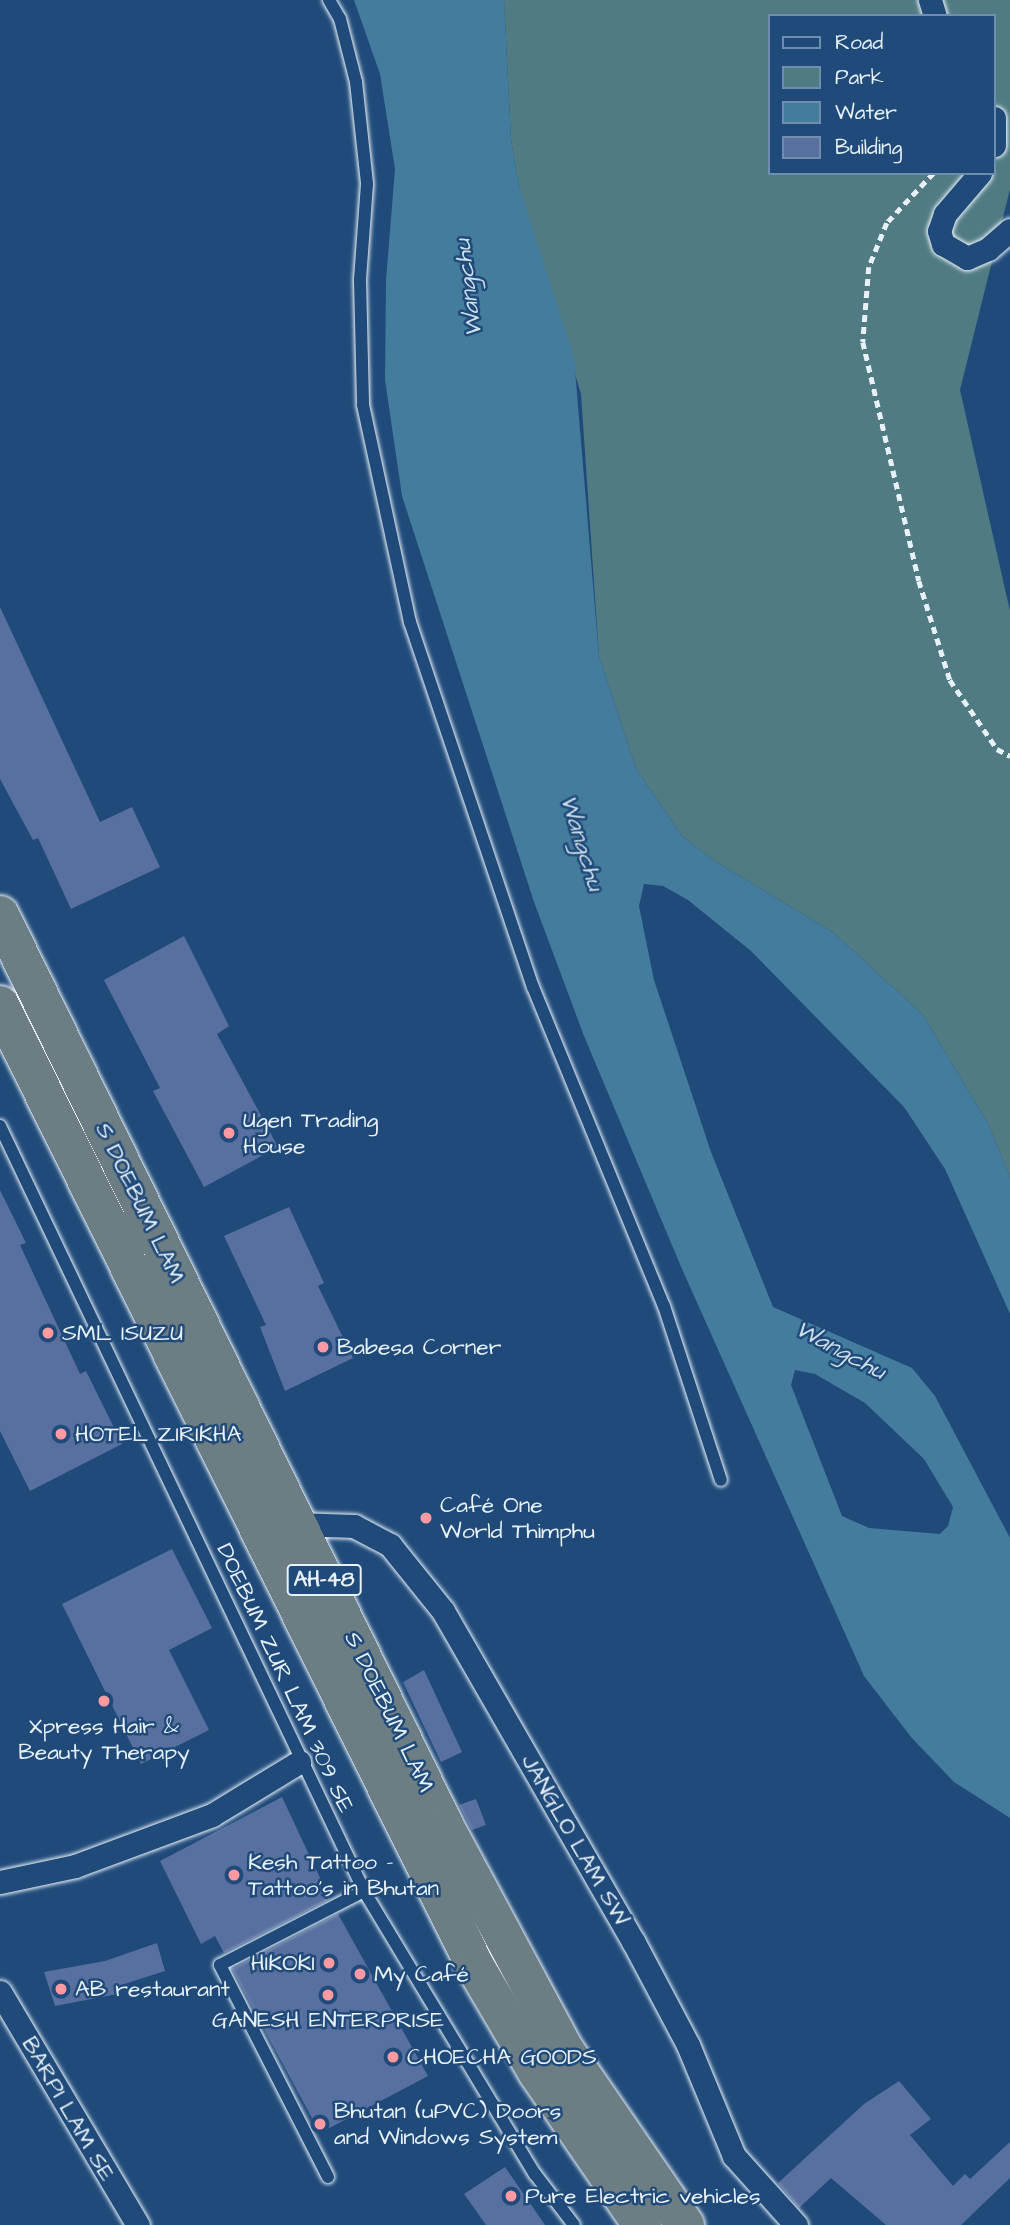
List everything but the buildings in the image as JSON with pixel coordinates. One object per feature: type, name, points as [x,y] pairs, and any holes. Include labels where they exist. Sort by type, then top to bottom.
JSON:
[{"type":"highway","name":"S DOEBUM LAM","points":[[0,915],[444,1827],[564,2049],[685,2225]]},
{"type":"highway","name":"S DOEBUM LAM","points":[[0,1005],[477,1968],[537,2072],[642,2225]]},
{"type":"street","points":[[978,175],[945,214],[939,231],[943,244],[967,258],[988,249],[1010,230]]},
{"type":"street","name":"JANGLO LAM SW","points":[[297,1524],[354,1527],[390,1545],[443,1611],[633,1941],[688,2045],[734,2156],[796,2225]]},
{"type":"street","points":[[0,1882],[75,1866],[212,1815],[299,1762]]},
{"type":"street","name":"BARPI LAM SE","points":[[0,1992],[138,2225]]},
{"type":"lane","points":[[329,0],[340,19],[356,82],[368,184],[360,280],[363,405],[410,622],[534,988],[664,1306],[722,1480]]},
{"type":"lane","name":"DOEBUM ZUR LAM 309 SE","points":[[0,1126],[299,1762],[364,1891],[535,2174],[574,2225]]},
{"type":"lane","points":[[328,2177],[219,1965],[364,1891]]},
{"type":"path","points":[[932,175],[887,223],[869,267],[863,342],[919,581],[950,680],[997,749],[1010,756]]},
{"type":"green space","points":[[504,0],[1010,0],[1010,189],[960,390],[1010,611],[1010,1177],[987,1122],[923,1015],[834,933],[713,860],[682,836],[636,769],[599,656],[581,394],[518,182],[511,140]]},
{"type":"water","name":"Wangchu","points":[[354,0],[504,0],[511,140],[518,182],[574,358],[599,656],[636,769],[682,836],[713,860],[834,933],[923,1015],[987,1122],[1010,1177],[1010,1314],[945,1169],[904,1107],[751,951],[688,900],[663,886],[644,884],[639,906],[654,980],[711,1152],[773,1307],[912,1368],[935,1396],[1010,1538],[1010,1818],[954,1782],[911,1737],[864,1676],[682,1269],[584,1036],[534,902],[402,496],[385,380],[386,280],[395,169],[380,74]],"holes":[[[795,1370],[815,1374],[865,1403],[924,1459],[953,1507],[948,1526],[940,1534],[869,1528],[842,1516],[791,1385]]]},
{"type":"place","name":"Ugen Trading House","points":[[229,1133]]},
{"type":"place","name":"SML ISUZU","points":[[48,1333]]},
{"type":"place","name":"Babesa Corner","points":[[323,1347]]},
{"type":"place","name":"HOTEL ZIRIKHA","points":[[61,1434]]},
{"type":"place","name":"Café One World Thimphu","points":[[426,1518]]},
{"type":"place","name":"Xpress Hair & Beauty Therapy","points":[[104,1701]]},
{"type":"place","name":"Kesh Tattoo - Tattoo's in Bhutan","points":[[234,1875]]},
{"type":"place","name":"HIKOKI","points":[[329,1963]]},
{"type":"place","name":"My Café","points":[[360,1974]]},
{"type":"place","name":"AB restaurant","points":[[61,1989]]},
{"type":"place","name":"GANESH ENTERPRISE","points":[[328,1995]]},
{"type":"place","name":"CHOECHA GOODS","points":[[393,2057]]},
{"type":"place","name":"Bhutan (uPVC) Doors and Windows System","points":[[320,2124]]},
{"type":"place","name":"Pure Electric vehicles","points":[[511,2196]]}]
